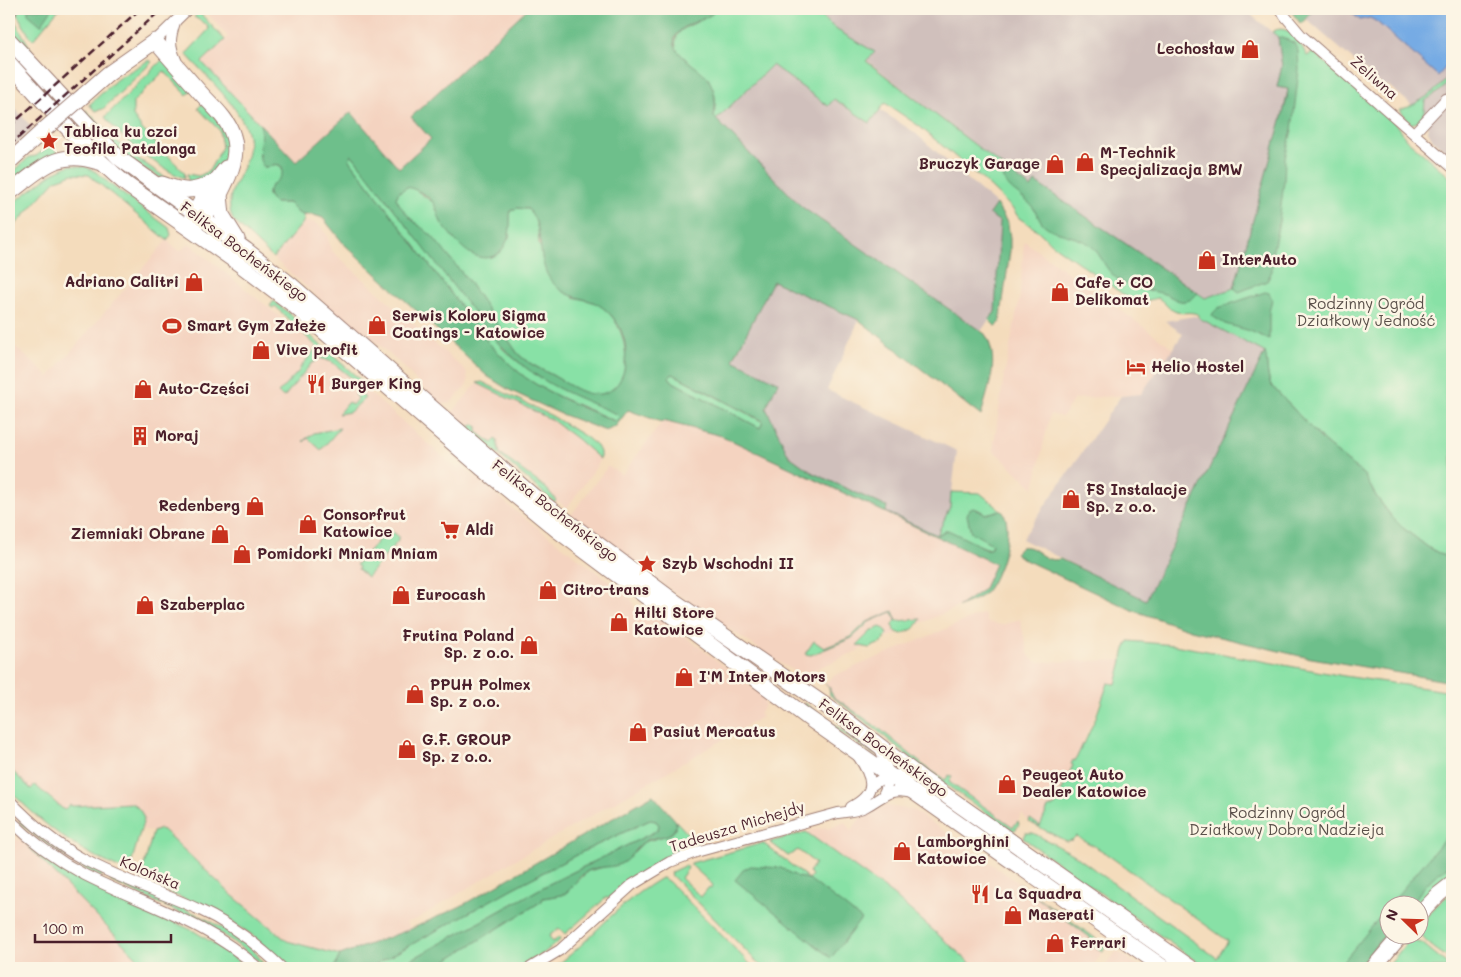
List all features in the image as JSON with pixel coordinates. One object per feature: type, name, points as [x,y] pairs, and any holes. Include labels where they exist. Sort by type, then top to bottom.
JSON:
[{"type":"main road","name":"Feliksa Bocheńskiego","points":[[9,40],[105,146],[146,179],[246,250],[291,285],[490,460],[558,515],[682,607],[779,672],[879,744],[923,779],[1191,968]]},
{"type":"main road","points":[[9,162],[108,74],[155,41],[230,127],[234,137],[235,145],[230,174],[188,228]]},
{"type":"main road","name":"Feliksa Bocheńskiego","points":[[9,63],[102,164],[127,185],[266,284],[313,321],[483,469],[557,530],[855,752],[1164,968]]},
{"type":"main road","points":[[9,193],[42,168],[59,159],[78,157],[102,164]]},
{"type":"main road","points":[[146,179],[177,190],[218,188]]},
{"type":"main road","points":[[218,188],[222,215],[246,250]]},
{"type":"main road","points":[[1428,906],[1438,894],[1452,884]]},
{"type":"main road","points":[[1373,968],[1394,944]]},
{"type":"main road","points":[[1380,968],[1396,944]]},
{"type":"street","points":[[9,12],[13,9]]},
{"type":"street","points":[[155,41],[188,9]]},
{"type":"street","name":"Żeliwna","points":[[1281,9],[1301,36],[1452,166]]},
{"type":"street","points":[[175,22],[171,36],[171,49],[181,70]]},
{"type":"street","points":[[1414,133],[1446,98],[1452,98]]},
{"type":"street","points":[[879,744],[889,775],[883,795]]},
{"type":"street","points":[[855,752],[866,767],[871,786]]},
{"type":"street","points":[[889,775],[923,779]]},
{"type":"street","name":"Tadeusza Michejdy","points":[[838,813],[864,798],[871,786],[889,775]]},
{"type":"street","name":"Tadeusza Michejdy","points":[[530,968],[560,950],[632,885],[670,862],[696,852],[838,813],[864,808],[883,795],[904,791],[914,793]]},
{"type":"street","name":"Kolońska","points":[[9,800],[41,831],[71,853],[111,873],[199,910],[220,921],[257,946],[282,968]]},
{"type":"street","name":"Kolońska","points":[[9,819],[33,841],[68,865],[105,885],[192,922],[230,945],[258,968]]},
{"type":"shaded area","points":[[204,9],[527,9],[412,117],[431,139],[399,169],[296,162],[202,62],[228,37]]},
{"type":"shaded area","points":[[813,9],[1244,9],[1278,37],[1282,66],[1277,87],[1288,88],[1283,114],[1234,288],[1205,298],[1035,182],[1031,188],[866,60],[875,52],[837,30]]},
{"type":"shaded area","points":[[1314,9],[1452,9],[1452,156],[1433,140],[1428,131],[1427,122],[1413,106],[1389,86],[1382,85],[1306,19]]},
{"type":"shaded area","points":[[772,65],[828,106],[833,99],[870,123],[880,110],[914,132],[996,204],[989,213],[1000,221],[995,312],[981,331],[802,207],[716,120]]},
{"type":"shaded area","points":[[9,101],[33,129],[9,150]]},
{"type":"shaded area","points":[[313,222],[320,226],[327,235],[331,250],[466,371],[468,381],[466,386],[451,403],[444,404],[438,402],[404,367],[363,331],[345,321],[273,258],[302,224]]},
{"type":"shaded area","points":[[167,240],[179,251],[190,244],[317,347],[457,469],[461,465],[509,506],[631,598],[636,617],[640,617],[641,611],[644,608],[653,612],[761,694],[765,705],[759,714],[762,717],[415,920],[406,922],[411,929],[340,955],[287,941],[233,896],[163,830],[154,832],[142,829],[144,819],[69,805],[64,810],[36,785],[31,789],[9,768],[9,341],[49,377]]},
{"type":"shaded area","points":[[1024,241],[1173,348],[1141,394],[1074,399],[1062,417],[1050,414],[1034,488],[993,450],[1003,382],[1020,295]]},
{"type":"shaded area","points":[[773,281],[859,320],[827,390],[957,451],[950,507],[937,535],[885,512],[887,507],[813,473],[788,456],[766,408],[733,361]]},
{"type":"shaded area","points":[[1195,316],[1265,352],[1146,601],[1022,539],[1121,396],[1141,394],[1183,334],[1165,321]]},
{"type":"shaded area","points":[[477,383],[552,420],[600,459],[567,508],[556,500],[543,484],[497,452],[452,413]]},
{"type":"shaded area","points":[[663,421],[722,436],[995,564],[983,590],[958,607],[809,672],[798,672],[783,665],[661,583],[571,515],[608,466],[622,475]]},
{"type":"shaded area","points":[[984,613],[987,622],[1002,625],[1020,619],[1028,653],[1037,662],[1122,660],[1116,685],[1108,683],[1046,831],[1029,822],[1022,814],[1011,830],[834,697],[830,688],[825,684],[833,676]]},
{"type":"shaded area","points":[[886,806],[913,810],[1105,945],[1098,959],[1091,968],[976,968],[893,895],[806,832],[826,827],[828,829],[845,822],[851,831],[861,817]]},
{"type":"shaded area","points":[[9,833],[14,839],[22,840],[147,968],[9,968]]},
{"type":"shaded area","points":[[1117,951],[1141,968],[1103,968]]},
{"type":"green space","points":[[19,9],[59,9],[33,40],[16,12]]},
{"type":"green space","points":[[28,9],[52,9],[41,25],[28,14]]},
{"type":"green space","points":[[527,9],[715,9],[712,14],[688,25],[675,37],[678,51],[709,80],[715,99],[714,117],[802,207],[985,334],[990,344],[993,364],[990,384],[981,416],[859,320],[773,281],[733,360],[778,382],[766,408],[789,456],[813,473],[887,507],[886,512],[937,535],[948,530],[987,549],[990,549],[992,544],[971,532],[967,515],[969,510],[973,508],[986,514],[1001,510],[1007,527],[1004,553],[989,588],[980,597],[958,607],[983,590],[995,564],[722,436],[661,422],[628,410],[616,426],[606,431],[561,414],[509,390],[487,376],[344,244],[323,218],[298,213],[289,203],[274,203],[268,195],[270,187],[281,176],[282,167],[275,164],[266,168],[262,165],[259,155],[260,124],[296,162],[351,112],[399,168],[431,139],[411,117]],"holes":[[[351,155],[503,348],[528,370],[542,379],[570,394],[619,415],[617,422],[570,402],[536,384],[526,378],[501,356],[487,341],[349,159]],[[407,187],[428,197],[435,205],[442,224],[452,237],[464,249],[478,257],[486,258],[499,253],[505,246],[509,235],[510,211],[517,208],[528,209],[534,217],[544,265],[547,275],[553,283],[562,291],[598,305],[608,312],[619,326],[626,348],[626,357],[623,373],[617,385],[601,394],[586,393],[537,367],[518,354],[467,279],[432,236],[411,219],[401,207],[396,198],[399,192]],[[673,374],[763,421],[760,428],[673,382],[669,377]]]},
{"type":"green space","name":"Rodzinny Ogród Działkowy Jedność","points":[[715,9],[813,9],[837,30],[875,52],[866,61],[1031,188],[1035,182],[1205,298],[1234,288],[1283,114],[1288,89],[1277,87],[1282,66],[1278,37],[1272,32],[1283,29],[1289,32],[1298,40],[1307,56],[1313,52],[1395,123],[1406,139],[1452,179],[1452,560],[1429,548],[1403,528],[1376,496],[1364,475],[1324,442],[1271,385],[1264,352],[1199,318],[1199,315],[1174,311],[1158,298],[1140,302],[1131,300],[1019,218],[1012,208],[983,180],[919,126],[885,103],[870,123],[834,99],[828,106],[772,65],[716,120],[714,117],[714,92],[711,85],[702,73],[679,53],[676,47],[676,39],[679,33],[711,14]]},
{"type":"green space","points":[[1289,9],[1314,9],[1301,24]]},
{"type":"green space","points":[[199,12],[225,40],[202,62],[260,124],[262,130],[260,147],[269,167],[276,164],[282,167],[283,176],[268,191],[268,195],[274,203],[289,203],[298,213],[303,215],[304,220],[302,224],[273,258],[233,220],[230,198],[246,159],[249,148],[248,136],[245,126],[231,104],[186,54],[209,29],[206,24],[194,17]]},
{"type":"green space","points":[[12,16],[32,51],[29,54],[12,33]]},
{"type":"green space","points":[[1278,37],[1294,43],[1298,51],[1299,69],[1292,130],[1285,158],[1279,222],[1272,254],[1272,271],[1267,281],[1239,292],[1234,288],[1287,99],[1288,89],[1277,87],[1282,66]]},
{"type":"green space","points":[[163,59],[192,90],[187,95],[164,71],[133,102],[133,116],[142,129],[184,172],[185,178],[153,161],[120,134],[105,117]]},
{"type":"green space","points":[[149,60],[152,62],[103,109],[96,111],[91,105],[88,106],[117,79]]},
{"type":"green space","points":[[1452,73],[1452,78],[1441,90],[1425,101],[1424,113],[1421,119],[1411,124],[1400,110],[1429,95]]},
{"type":"green space","points":[[203,103],[223,130],[226,138],[227,154],[218,171],[207,179],[189,187],[187,174],[199,176],[209,171],[222,147],[219,130],[198,108]]},
{"type":"green space","points":[[86,110],[127,151],[169,180],[171,184],[128,159],[84,115]]},
{"type":"green space","points":[[51,145],[59,154],[9,187],[9,176],[29,157],[36,156]]},
{"type":"green space","points":[[351,155],[503,349],[530,371],[558,387],[620,415],[617,422],[559,397],[537,385],[501,356],[487,341],[349,159]]},
{"type":"green space","points":[[1000,164],[1031,188],[1035,182],[1198,293],[1189,300],[1180,301],[1164,294],[1136,288],[1124,283],[1109,270],[1089,244],[1044,225],[1031,205],[1007,185]]},
{"type":"green space","points":[[70,165],[86,167],[96,172],[169,228],[171,235],[167,240],[89,175],[73,174],[56,180],[9,232],[9,206],[53,173]]},
{"type":"green space","points":[[407,187],[413,188],[434,203],[441,222],[461,246],[509,238],[510,211],[517,208],[528,209],[534,216],[538,230],[539,245],[573,297],[596,303],[609,313],[619,328],[624,344],[625,360],[622,376],[615,387],[604,394],[584,393],[531,364],[518,354],[467,279],[422,228],[400,207],[396,199],[398,192]]},
{"type":"green space","points":[[996,204],[1008,224],[1010,251],[1000,322],[995,326],[989,320],[995,312],[1000,222],[989,214]]},
{"type":"green space","points":[[1265,292],[1269,293],[1272,299],[1269,312],[1269,339],[1225,324],[1212,316],[1218,308]]},
{"type":"green space","points":[[274,301],[364,383],[365,389],[332,362],[320,358],[311,364],[284,397],[278,393],[299,371],[317,347],[275,306],[273,308],[270,306]]},
{"type":"green space","points":[[1265,352],[1268,377],[1271,385],[1324,442],[1364,475],[1376,496],[1403,528],[1429,548],[1452,560],[1452,682],[1300,656],[1191,630],[1132,610],[1023,559],[1015,553],[1021,547],[1031,548],[1044,557],[1054,560],[1060,559],[1146,600]]},
{"type":"green space","points":[[673,374],[763,422],[760,428],[673,382],[669,377]]},
{"type":"green space","points":[[482,382],[552,416],[586,437],[597,446],[600,452],[600,459],[552,420],[477,383]]},
{"type":"green space","points":[[358,391],[365,398],[350,412],[338,414],[348,402],[352,405],[358,398],[355,394]]},
{"type":"green space","points":[[455,417],[470,427],[475,424],[477,432],[492,443],[496,439],[500,454],[546,488],[556,500],[554,502]]},
{"type":"green space","points":[[340,428],[321,450],[308,438],[303,441],[314,433]]},
{"type":"green space","points":[[951,492],[980,493],[1001,510],[986,514],[977,509],[969,510],[971,532],[991,542],[992,544],[989,549],[945,531],[937,535],[950,507]]},
{"type":"green space","points":[[390,530],[398,536],[398,541],[367,577],[356,565]]},
{"type":"green space","points":[[893,611],[897,621],[921,619],[915,628],[902,634],[894,631],[893,625],[896,620],[892,612],[869,622],[852,638],[811,655],[805,654],[814,641],[824,648],[851,637],[867,622]]},
{"type":"green space","points":[[880,627],[885,629],[887,634],[883,642],[869,648],[857,645],[870,632]]},
{"type":"green space","name":"Rodzinny Ogród Działkowy Dobra Nadzieja","points":[[1129,641],[1174,645],[1344,676],[1452,692],[1452,830],[1400,894],[1378,894],[1378,921],[1338,968],[1212,968],[1193,959],[1023,838],[1025,833],[1033,833],[1073,854],[1217,958],[1228,941],[1101,850],[1076,836],[1072,840],[1066,841],[1029,822],[1030,819],[1040,826],[1048,808],[1055,806],[1073,765],[1071,764],[1073,760],[1075,761],[1096,717],[1108,683],[1116,684],[1125,649]]},
{"type":"green space","points":[[825,684],[830,688],[834,697],[881,730],[923,765],[945,780],[949,775],[952,777],[949,782],[1013,827],[1018,821],[1017,828],[1013,831],[922,768],[830,695],[829,688]]},
{"type":"green space","points":[[804,703],[859,742],[882,761],[805,707]]},
{"type":"green space","points":[[9,768],[31,789],[35,785],[64,810],[69,805],[131,803],[136,806],[144,819],[130,867],[121,869],[88,853],[60,835],[35,815],[9,790]]},
{"type":"green space","points":[[653,795],[676,821],[673,832],[644,842],[629,858],[618,865],[588,871],[566,893],[543,898],[542,901],[434,968],[396,968],[547,885],[654,832],[658,829],[659,825],[656,821],[650,820],[586,850],[369,968],[334,968],[340,955],[411,929],[461,906]]},
{"type":"green space","points":[[20,819],[57,849],[103,874],[101,877],[69,860],[39,839],[20,823]]},
{"type":"green space","points":[[650,820],[656,821],[659,825],[658,829],[654,832],[547,885],[396,968],[369,968],[513,888],[586,850]]},
{"type":"green space","points":[[676,821],[699,846],[662,860],[640,874],[608,899],[607,897],[565,934],[559,928],[549,936],[553,942],[559,937],[560,940],[544,953],[516,968],[434,968],[542,901],[543,898],[566,893],[588,871],[624,862],[644,842],[671,834],[675,830]]},
{"type":"green space","points":[[160,829],[233,896],[287,941],[340,955],[334,968],[289,968],[252,935],[224,917],[144,881],[142,873],[153,832]]},
{"type":"green space","points":[[1452,830],[1452,865],[1429,881],[1419,894],[1398,894]]},
{"type":"green space","points":[[806,832],[893,895],[976,968],[763,968],[670,874],[686,865],[688,868],[681,878],[701,897],[713,885],[691,863],[763,843],[809,879],[812,875],[809,872],[815,863],[798,850],[788,856],[770,842]]},
{"type":"green space","points":[[22,840],[45,859],[74,877],[194,931],[227,952],[247,968],[147,968]]},
{"type":"green space","points":[[1452,865],[1452,876],[1428,896],[1428,894],[1419,894],[1429,881]]},
{"type":"green space","points":[[751,866],[781,868],[798,877],[809,879],[861,919],[831,958],[735,880],[744,869]]},
{"type":"green space","points":[[661,878],[669,882],[754,968],[553,968],[571,954],[629,900]]},
{"type":"green space","points":[[112,879],[172,903],[220,926],[255,952],[263,965],[232,941],[207,925],[110,881]]},
{"type":"green space","points":[[1019,884],[1105,945],[1103,952],[1089,942],[1091,938]]},
{"type":"green space","points":[[1452,892],[1452,961],[1428,943],[1428,915]]},
{"type":"green space","points":[[1378,919],[1378,942],[1359,968],[1338,968]]},
{"type":"green space","points":[[1378,943],[1387,944],[1367,968],[1359,968]]},
{"type":"green space","points":[[1405,944],[1423,944],[1452,968],[1387,968]]},
{"type":"water","points":[[1347,9],[1452,9],[1452,60],[1438,76],[1377,22],[1370,18],[1360,20]]},
{"type":"railway","points":[[9,127],[140,9]]},
{"type":"railway","points":[[9,146],[162,9]]},
{"type":"place","name":"Lechosław","points":[[1250,49]]},
{"type":"place","name":"Tablica ku czci Teofila Patalonga","points":[[49,141]]},
{"type":"place","name":"M-Technik Specjalizacja BMW","points":[[1085,162]]},
{"type":"place","name":"Bruczyk Garage","points":[[1055,164]]},
{"type":"place","name":"InterAuto","points":[[1207,260]]},
{"type":"place","name":"Adriano Calitri","points":[[194,282]]},
{"type":"place","name":"Cafe + CO Delikomat","points":[[1060,292]]},
{"type":"place","name":"Serwis Koloru Sigma Coatings - Katowice","points":[[377,325]]},
{"type":"place","name":"Smart Gym Załęże","points":[[172,326]]},
{"type":"place","name":"Vive profit","points":[[261,350]]},
{"type":"place","name":"Helio Hostel","points":[[1136,367]]},
{"type":"place","name":"Burger King","points":[[316,384]]},
{"type":"place","name":"Auto-Części","points":[[143,389]]},
{"type":"place","name":"Moraj","points":[[140,436]]},
{"type":"place","name":"FS Instalacje Sp. z o.o.","points":[[1071,499]]},
{"type":"place","name":"Redenberg","points":[[255,506]]},
{"type":"place","name":"Consorfrut Katowice","points":[[308,524]]},
{"type":"place","name":"Aldi","points":[[450,530]]},
{"type":"place","name":"Ziemniaki Obrane","points":[[220,534]]},
{"type":"place","name":"Pomidorki Mniam Mniam","points":[[242,554]]},
{"type":"place","name":"Szyb Wschodni II","points":[[647,564]]},
{"type":"place","name":"Citro-trans","points":[[548,590]]},
{"type":"place","name":"Eurocash","points":[[401,595]]},
{"type":"place","name":"Szaberplac","points":[[145,605]]},
{"type":"place","name":"Hilti Store Katowice","points":[[619,622]]},
{"type":"place","name":"Frutina Poland Sp. z o.o.","points":[[529,645]]},
{"type":"place","name":"I'M Inter Motors","points":[[684,677]]},
{"type":"place","name":"PPUH Polmex Sp. z o.o.","points":[[415,694]]},
{"type":"place","name":"Pasiut Mercatus","points":[[638,732]]},
{"type":"place","name":"G.F. GROUP Sp. z o.o.","points":[[407,749]]},
{"type":"place","name":"Peugeot Auto Dealer Katowice","points":[[1007,784]]},
{"type":"place","name":"Lamborghini Katowice","points":[[902,851]]},
{"type":"place","name":"La Squadra","points":[[980,894]]},
{"type":"place","name":"Maserati","points":[[1013,915]]},
{"type":"place","name":"Ferrari","points":[[1055,943]]}]
